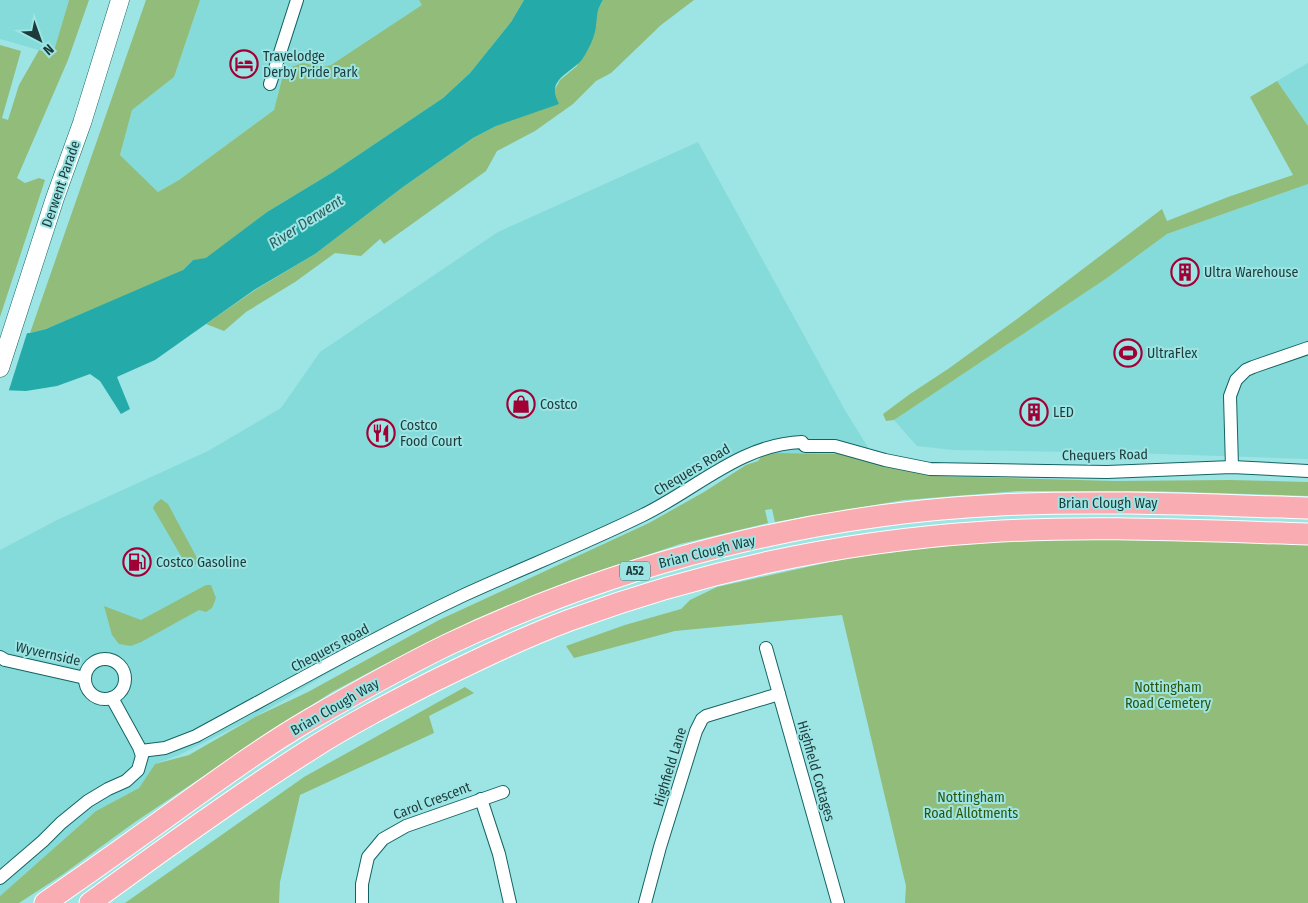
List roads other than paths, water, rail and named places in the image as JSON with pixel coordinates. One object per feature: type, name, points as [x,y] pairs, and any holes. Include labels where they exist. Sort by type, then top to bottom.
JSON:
[{"type":"highway","name":"Brian Clough Way","points":[[45,903],[226,774],[305,722],[376,682],[448,645],[525,611],[649,567],[733,545],[821,526],[953,508],[1000,505],[1133,503],[1308,508]]},
{"type":"highway","name":"Brian Clough Way","points":[[90,903],[311,748],[384,706],[524,638],[636,598],[745,568],[814,553],[937,536],[1024,530],[1089,529],[1308,534]]},
{"type":"street","name":"Derwent Parade","points":[[0,368],[55,198],[82,123],[120,0]]},
{"type":"street","points":[[270,84],[297,0]]},
{"type":"street","points":[[1232,467],[1230,396],[1236,380],[1252,367],[1308,348]]},
{"type":"street","name":"Chequers Road","points":[[140,750],[165,748],[196,736],[441,606],[661,506],[738,459],[785,442],[802,442],[805,446],[835,446],[886,460],[930,469],[1107,472],[1232,467],[1308,471]]},
{"type":"street","name":"Highfield Cottages","points":[[766,648],[838,903]]},
{"type":"street","name":"Wyvernside","points":[[2,659],[85,678]]},
{"type":"street","points":[[104,659],[114,661],[122,669],[125,680],[121,691],[112,698],[105,699],[92,695],[85,684],[85,678],[86,672],[93,662],[104,659]]},
{"type":"street","name":"Highfield Lane","points":[[645,903],[660,847],[700,722],[706,716],[717,712],[779,694]]},
{"type":"street","points":[[0,878],[44,841],[60,823],[88,801],[133,776],[140,766],[142,756],[140,750],[112,698]]},
{"type":"street","name":"Carol Crescent","points":[[362,903],[362,884],[368,857],[383,839],[406,826],[504,792]]},
{"type":"street","points":[[481,799],[499,854],[510,903]]},
{"type":"water","name":"River Derwent","points":[[524,0],[603,0],[598,10],[594,34],[587,51],[580,62],[556,84],[555,93],[559,104],[496,126],[473,138],[403,187],[315,254],[254,290],[155,360],[117,377],[130,409],[121,414],[100,381],[90,374],[57,386],[26,391],[0,390],[0,335],[30,333],[46,329],[183,270],[193,260],[206,258],[267,212],[333,172],[443,98],[470,73],[511,22]]},
{"type":"place","name":"Travelodge Derby Pride Park","points":[[244,64]]},
{"type":"place","name":"Ultra Warehouse","points":[[1185,272]]},
{"type":"place","name":"UltraFlex","points":[[1128,353]]},
{"type":"place","name":"Costco","points":[[521,404]]},
{"type":"place","name":"LED","points":[[1034,412]]},
{"type":"place","name":"Costco Food Court","points":[[381,433]]},
{"type":"place","name":"Costco Gasoline","points":[[137,562]]},
{"type":"park label","name":"Nottingham Road Cemetery","points":[[1168,696]]},
{"type":"park label","name":"Nottingham Road Allotments","points":[[971,806]]}]
